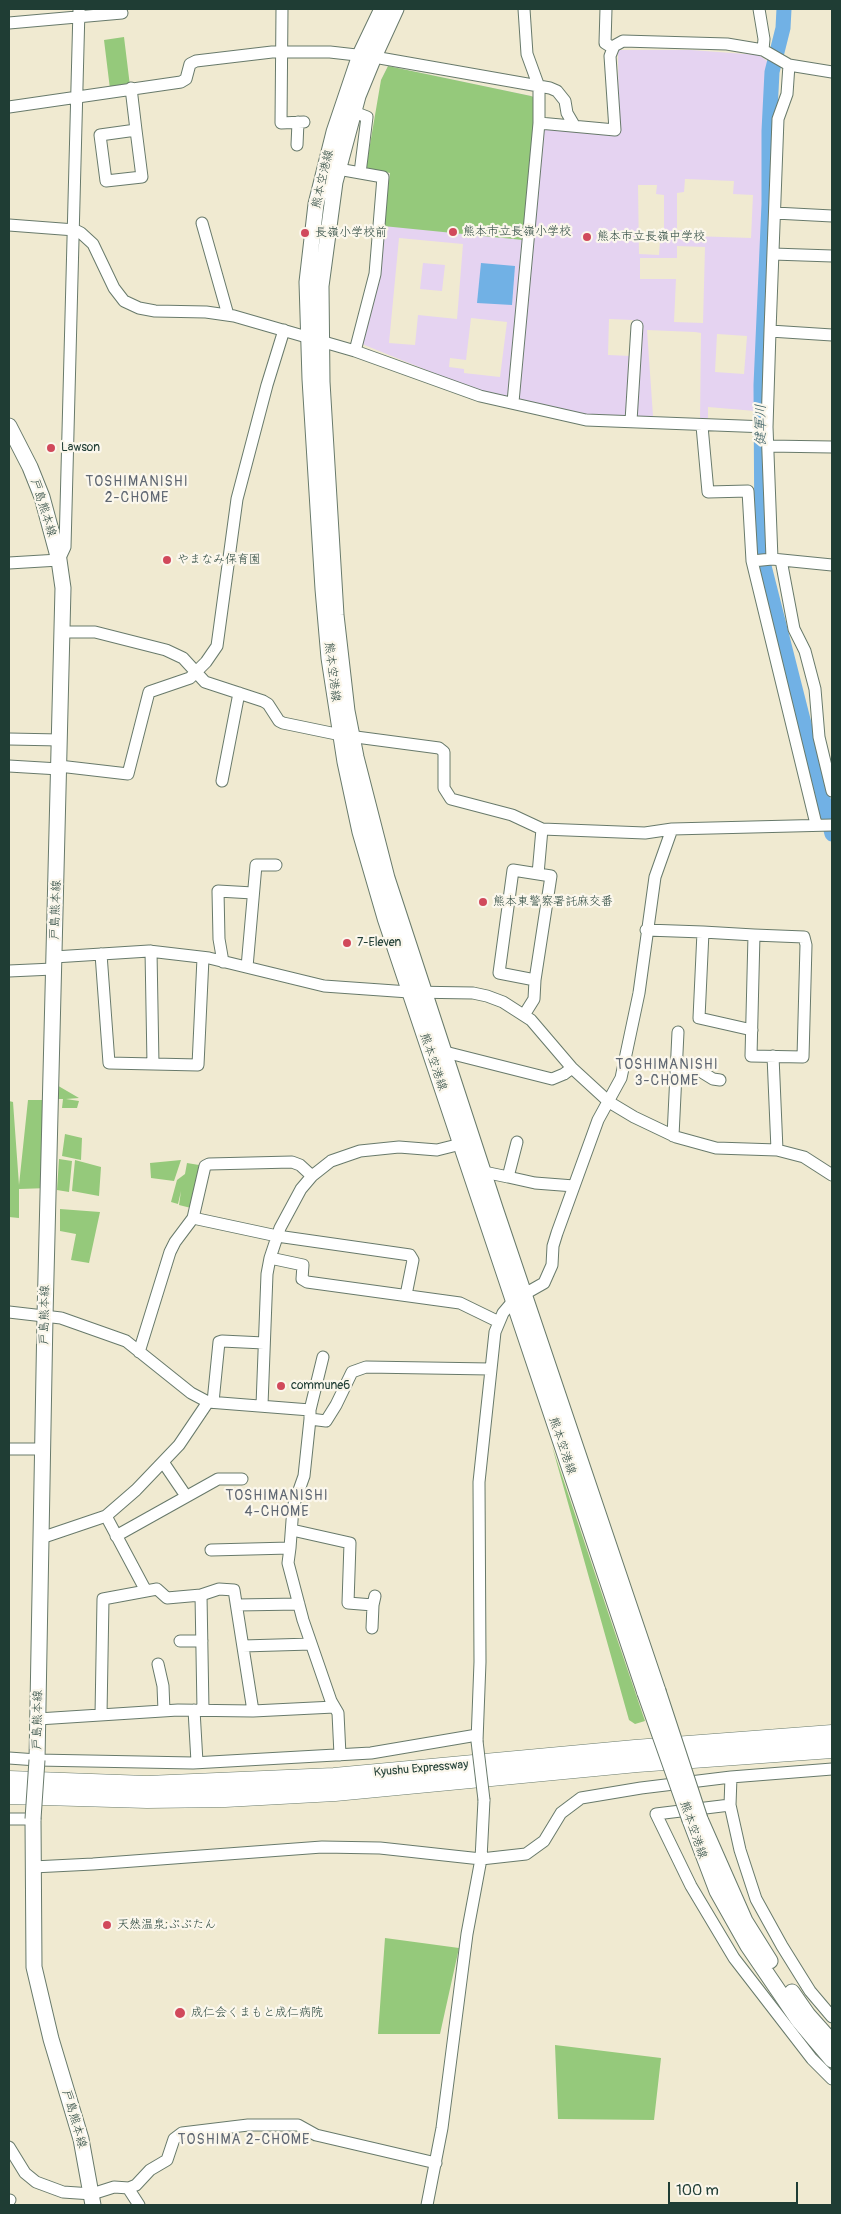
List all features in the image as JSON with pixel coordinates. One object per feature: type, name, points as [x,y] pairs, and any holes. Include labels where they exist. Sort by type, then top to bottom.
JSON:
[{"type":"highway","name":"Kyushu Expressway","points":[[9,1780],[146,1785],[334,1777],[635,1749],[832,1734]]},
{"type":"highway","name":"Kyushu Expressway","points":[[9,1795],[147,1799],[225,1798],[325,1793],[637,1763],[832,1749]]},
{"type":"main road","name":"熊本空港線","points":[[314,339],[335,182],[367,56],[382,9]]},
{"type":"main road","name":"熊本空港線","points":[[396,9],[367,56],[334,132],[316,204],[307,282],[314,339],[346,736],[387,878],[416,991],[461,1144],[518,1297],[695,1819],[717,1891],[748,1946],[799,2021],[832,2060]]},
{"type":"main road","name":"戸島熊本線","points":[[9,426],[30,467],[42,497],[59,560],[63,588],[45,1316],[38,1719],[33,1819],[33,1959],[36,1983],[81,2139],[92,2200]]},
{"type":"main road","name":"熊本空港線","points":[[416,991],[445,1052],[484,1172],[518,1297]]},
{"type":"main road","name":"熊本空港線","points":[[695,1819],[745,1921],[808,2015],[832,2042]]},
{"type":"street","points":[[282,9],[281,122],[301,122],[297,144]]},
{"type":"street","points":[[513,402],[539,122],[538,87],[527,54],[524,9]]},
{"type":"street","points":[[606,9],[605,43],[613,48]]},
{"type":"street","points":[[759,9],[764,39],[763,50]]},
{"type":"street","points":[[9,23],[79,13],[122,13]]},
{"type":"street","points":[[9,563],[59,560],[66,547],[79,13]]},
{"type":"street","points":[[539,122],[574,124],[615,130],[610,56],[613,48],[623,41],[727,44],[763,50],[789,65],[832,72]]},
{"type":"street","points":[[9,107],[181,82],[186,79],[190,64],[196,60],[282,52],[367,56],[557,91],[565,101],[567,113],[574,124]]},
{"type":"street","points":[[789,65],[787,94],[778,119],[770,331],[768,446],[776,559],[794,629],[806,651],[815,689],[819,737],[832,791]]},
{"type":"street","points":[[130,88],[136,130],[142,177],[106,181],[100,135],[136,130]]},
{"type":"street","points":[[354,112],[367,117],[360,172]]},
{"type":"street","points":[[338,169],[383,177],[383,196],[375,274],[355,351]]},
{"type":"street","points":[[775,213],[832,216]]},
{"type":"street","points":[[202,223],[228,315]]},
{"type":"street","points":[[9,225],[75,230],[93,244],[114,288],[124,301],[139,308],[155,311],[206,312],[228,315],[355,351],[480,396],[586,420],[702,426],[768,427]]},
{"type":"street","points":[[773,254],[832,256]]},
{"type":"street","points":[[631,421],[637,326]]},
{"type":"street","points":[[9,766],[128,774],[149,692],[190,678],[217,646],[237,499],[267,384],[284,330]]},
{"type":"street","points":[[770,331],[832,334]]},
{"type":"street","points":[[702,426],[708,492],[748,491],[752,561],[816,824]]},
{"type":"street","points":[[768,446],[832,447]]},
{"type":"street","points":[[752,561],[776,559],[832,564]]},
{"type":"street","points":[[63,632],[95,632],[166,650],[182,658],[205,682],[268,704],[279,721],[283,723],[346,736],[439,748],[444,752],[444,788],[451,799],[512,815],[542,829],[645,833],[672,829],[832,825]]},
{"type":"street","points":[[222,781],[239,693]]},
{"type":"street","points":[[9,739],[60,740]]},
{"type":"street","points":[[538,874],[542,829]]},
{"type":"street","points":[[427,2205],[436,2163],[467,1934],[481,1859],[484,1800],[477,1738],[480,1662],[479,1482],[495,1332],[503,1312],[518,1297],[544,1283],[552,1265],[553,1246],[598,1120],[621,1078],[639,993],[646,930],[655,877],[672,829]]},
{"type":"street","points":[[247,967],[256,865],[276,865]]},
{"type":"street","points":[[524,1015],[534,999],[535,980],[551,876],[513,870],[499,973],[535,980]]},
{"type":"street","points":[[223,962],[219,939],[218,891],[253,893]]},
{"type":"street","points":[[646,930],[804,937],[806,945],[803,1058],[751,1056],[754,935]]},
{"type":"street","points":[[703,932],[699,1018],[752,1030]]},
{"type":"street","points":[[9,971],[101,954],[152,951],[223,962],[324,986],[473,993],[487,996],[503,1002],[524,1015],[541,1031],[572,1068],[608,1102],[634,1118],[673,1136],[716,1148],[777,1150],[804,1157],[832,1175]]},
{"type":"street","points":[[152,951],[154,1064]]},
{"type":"street","points":[[101,954],[109,1063],[198,1065],[203,958]]},
{"type":"street","points":[[673,1136],[678,1032]]},
{"type":"street","points":[[445,1052],[552,1079],[572,1068]]},
{"type":"street","points":[[773,1056],[777,1150]]},
{"type":"street","points":[[676,1070],[700,1071],[714,1079],[720,1080]]},
{"type":"street","points":[[508,1177],[517,1142]]},
{"type":"street","points":[[262,1405],[267,1274],[270,1258],[280,1228],[290,1207],[312,1176],[341,1156],[360,1151],[398,1147],[437,1150],[461,1144]]},
{"type":"street","points":[[139,1352],[170,1252],[193,1218],[203,1170],[209,1164],[292,1162],[300,1165],[312,1176]]},
{"type":"street","points":[[484,1172],[535,1183],[574,1186]]},
{"type":"street","points":[[193,1218],[277,1236],[410,1256],[413,1260],[406,1295]]},
{"type":"street","points":[[270,1258],[304,1265],[302,1279],[307,1282],[465,1304],[499,1322]]},
{"type":"street","points":[[9,1312],[61,1318],[126,1341],[191,1393],[210,1402],[262,1405],[310,1415],[326,1422],[352,1372],[366,1367],[490,1369]]},
{"type":"street","points":[[41,1538],[106,1516],[136,1490],[179,1445],[210,1402],[219,1342],[222,1340],[264,1343]]},
{"type":"street","points":[[323,1357],[310,1415],[304,1476],[293,1507],[288,1563],[311,1644],[334,1707],[338,1713],[340,1755]]},
{"type":"street","points":[[9,1449],[44,1448]]},
{"type":"street","points":[[162,1462],[186,1496]]},
{"type":"street","points":[[116,1536],[218,1479],[242,1479]]},
{"type":"street","points":[[106,1516],[146,1591]]},
{"type":"street","points":[[292,1530],[350,1543],[348,1603],[374,1600],[372,1628]]},
{"type":"street","points":[[211,1550],[290,1548]]},
{"type":"street","points":[[101,1715],[103,1599],[157,1589],[167,1598],[201,1595],[220,1589],[234,1590],[253,1710]]},
{"type":"street","points":[[198,1762],[198,1710],[202,1641],[201,1595]]},
{"type":"street","points":[[237,1605],[299,1604]]},
{"type":"street","points":[[180,1641],[202,1641]]},
{"type":"street","points":[[244,1646],[311,1644]]},
{"type":"street","points":[[158,1664],[163,1686],[164,1711]]},
{"type":"street","points":[[38,1719],[164,1711],[334,1707]]},
{"type":"street","points":[[9,1758],[198,1762],[371,1753],[477,1738]]},
{"type":"street","points":[[34,1867],[322,1847],[380,1848],[481,1859],[526,1854],[544,1842],[561,1813],[581,1798],[641,1788],[731,1777],[832,1770]]},
{"type":"street","points":[[731,1777],[730,1804],[740,1850],[756,1899],[810,1991],[832,2017]]},
{"type":"street","points":[[730,1804],[656,1814],[691,1886],[734,1958],[812,2059],[832,2078]]},
{"type":"street","points":[[9,1819],[33,1819]]},
{"type":"street","points":[[9,2148],[14,2162],[36,2182],[92,2200],[114,2188],[128,2188],[136,2185],[150,2170],[167,2160],[174,2140],[182,2133],[248,2125],[298,2125],[316,2135],[436,2163]]},
{"type":"street","points":[[128,2188],[140,2205]]},
{"type":"shaded area","name":"熊本市立長嶺中学校","points":[[618,50],[691,50],[759,55],[767,61],[762,258],[755,411],[708,407],[708,423],[700,422],[701,333],[695,332],[647,330],[653,416],[645,420],[581,415],[519,400],[544,129],[619,134]],"holes":[[[685,179],[734,181],[733,194],[753,195],[751,238],[693,236],[693,231],[677,230],[677,193],[684,192]],[[638,185],[657,185],[656,194],[664,195],[664,240],[660,240],[659,255],[639,254]],[[677,246],[705,247],[703,323],[674,322],[676,279],[640,279],[640,258],[677,258]],[[609,319],[633,320],[631,356],[608,355]],[[717,334],[747,336],[744,374],[715,372]]]},
{"type":"shaded area","name":"熊本市立長嶺小学校","points":[[388,66],[536,98],[508,398],[483,393],[362,344],[380,251],[390,173],[386,171],[381,80]],"holes":[[[399,238],[463,244],[457,319],[418,315],[415,345],[389,343]],[[471,318],[507,322],[500,377],[464,373],[464,369],[449,367],[450,358],[466,360]]]},
{"type":"shaded area","name":"熊本市立長嶺小学校","points":[[423,263],[445,265],[442,291],[420,289]]},
{"type":"green space","points":[[124,37],[130,86],[110,89],[104,40]]},
{"type":"green space","name":"熊本市立長嶺小学校","points":[[388,66],[536,98],[523,240],[383,226],[390,173],[366,168],[381,80]]},
{"type":"green space","points":[[55,1084],[79,1098],[66,1099],[79,1101],[77,1108],[62,1108],[63,1099],[54,1099]]},
{"type":"green space","points":[[28,1100],[45,1100],[49,1188],[19,1189],[19,1218],[9,1217],[9,1101],[13,1102],[19,1185]]},
{"type":"green space","points":[[65,1134],[82,1138],[81,1160],[62,1156]]},
{"type":"green space","points":[[59,1159],[72,1161],[69,1192],[57,1190]]},
{"type":"green space","points":[[75,1160],[101,1167],[99,1196],[72,1191]]},
{"type":"green space","points":[[181,1160],[174,1181],[151,1178],[150,1163]]},
{"type":"green space","points":[[187,1163],[199,1165],[191,1208],[179,1205],[181,1191],[178,1204],[171,1202],[177,1180],[185,1174]]},
{"type":"green space","points":[[60,1209],[100,1212],[89,1263],[71,1260],[76,1234],[60,1231]]},
{"type":"green space","points":[[552,1446],[645,1721],[635,1724],[629,1720]]},
{"type":"green space","points":[[385,1938],[459,1948],[440,2034],[378,2034]]},
{"type":"green space","points":[[555,2045],[661,2058],[654,2120],[558,2119]]},
{"type":"water","points":[[481,263],[515,266],[512,305],[477,303]]},
{"type":"waterway","name":"健軍川","points":[[784,9],[783,28],[772,72],[769,131],[769,204],[761,385],[762,558],[832,834]]},
{"type":"place","name":"熊本市立長嶺小学校","points":[[453,232]]},
{"type":"place","name":"長嶺小学校前","points":[[305,233]]},
{"type":"place","name":"熊本市立長嶺中学校","points":[[587,237]]},
{"type":"place","name":"Lawson","points":[[51,448]]},
{"type":"place","name":"やまなみ保育園","points":[[167,560]]},
{"type":"place","name":"熊本東警察署託麻交番","points":[[483,902]]},
{"type":"place","name":"7-Eleven","points":[[347,943]]},
{"type":"place","name":"commune6","points":[[281,1386]]},
{"type":"place","name":"天然温泉;ぶぶたん","points":[[107,1925]]},
{"type":"place","name":"成仁会くまもと成仁病院","points":[[180,2013]]},
{"type":"district","name":"TOSHIMANISHI 2-CHOME","points":[[137,490]]},
{"type":"district","name":"TOSHIMANISHI 3-CHOME","points":[[667,1074]]},
{"type":"district","name":"TOSHIMANISHI 4-CHOME","points":[[277,1504]]},
{"type":"district","name":"TOSHIMA 2-CHOME","points":[[244,2140]]}]
